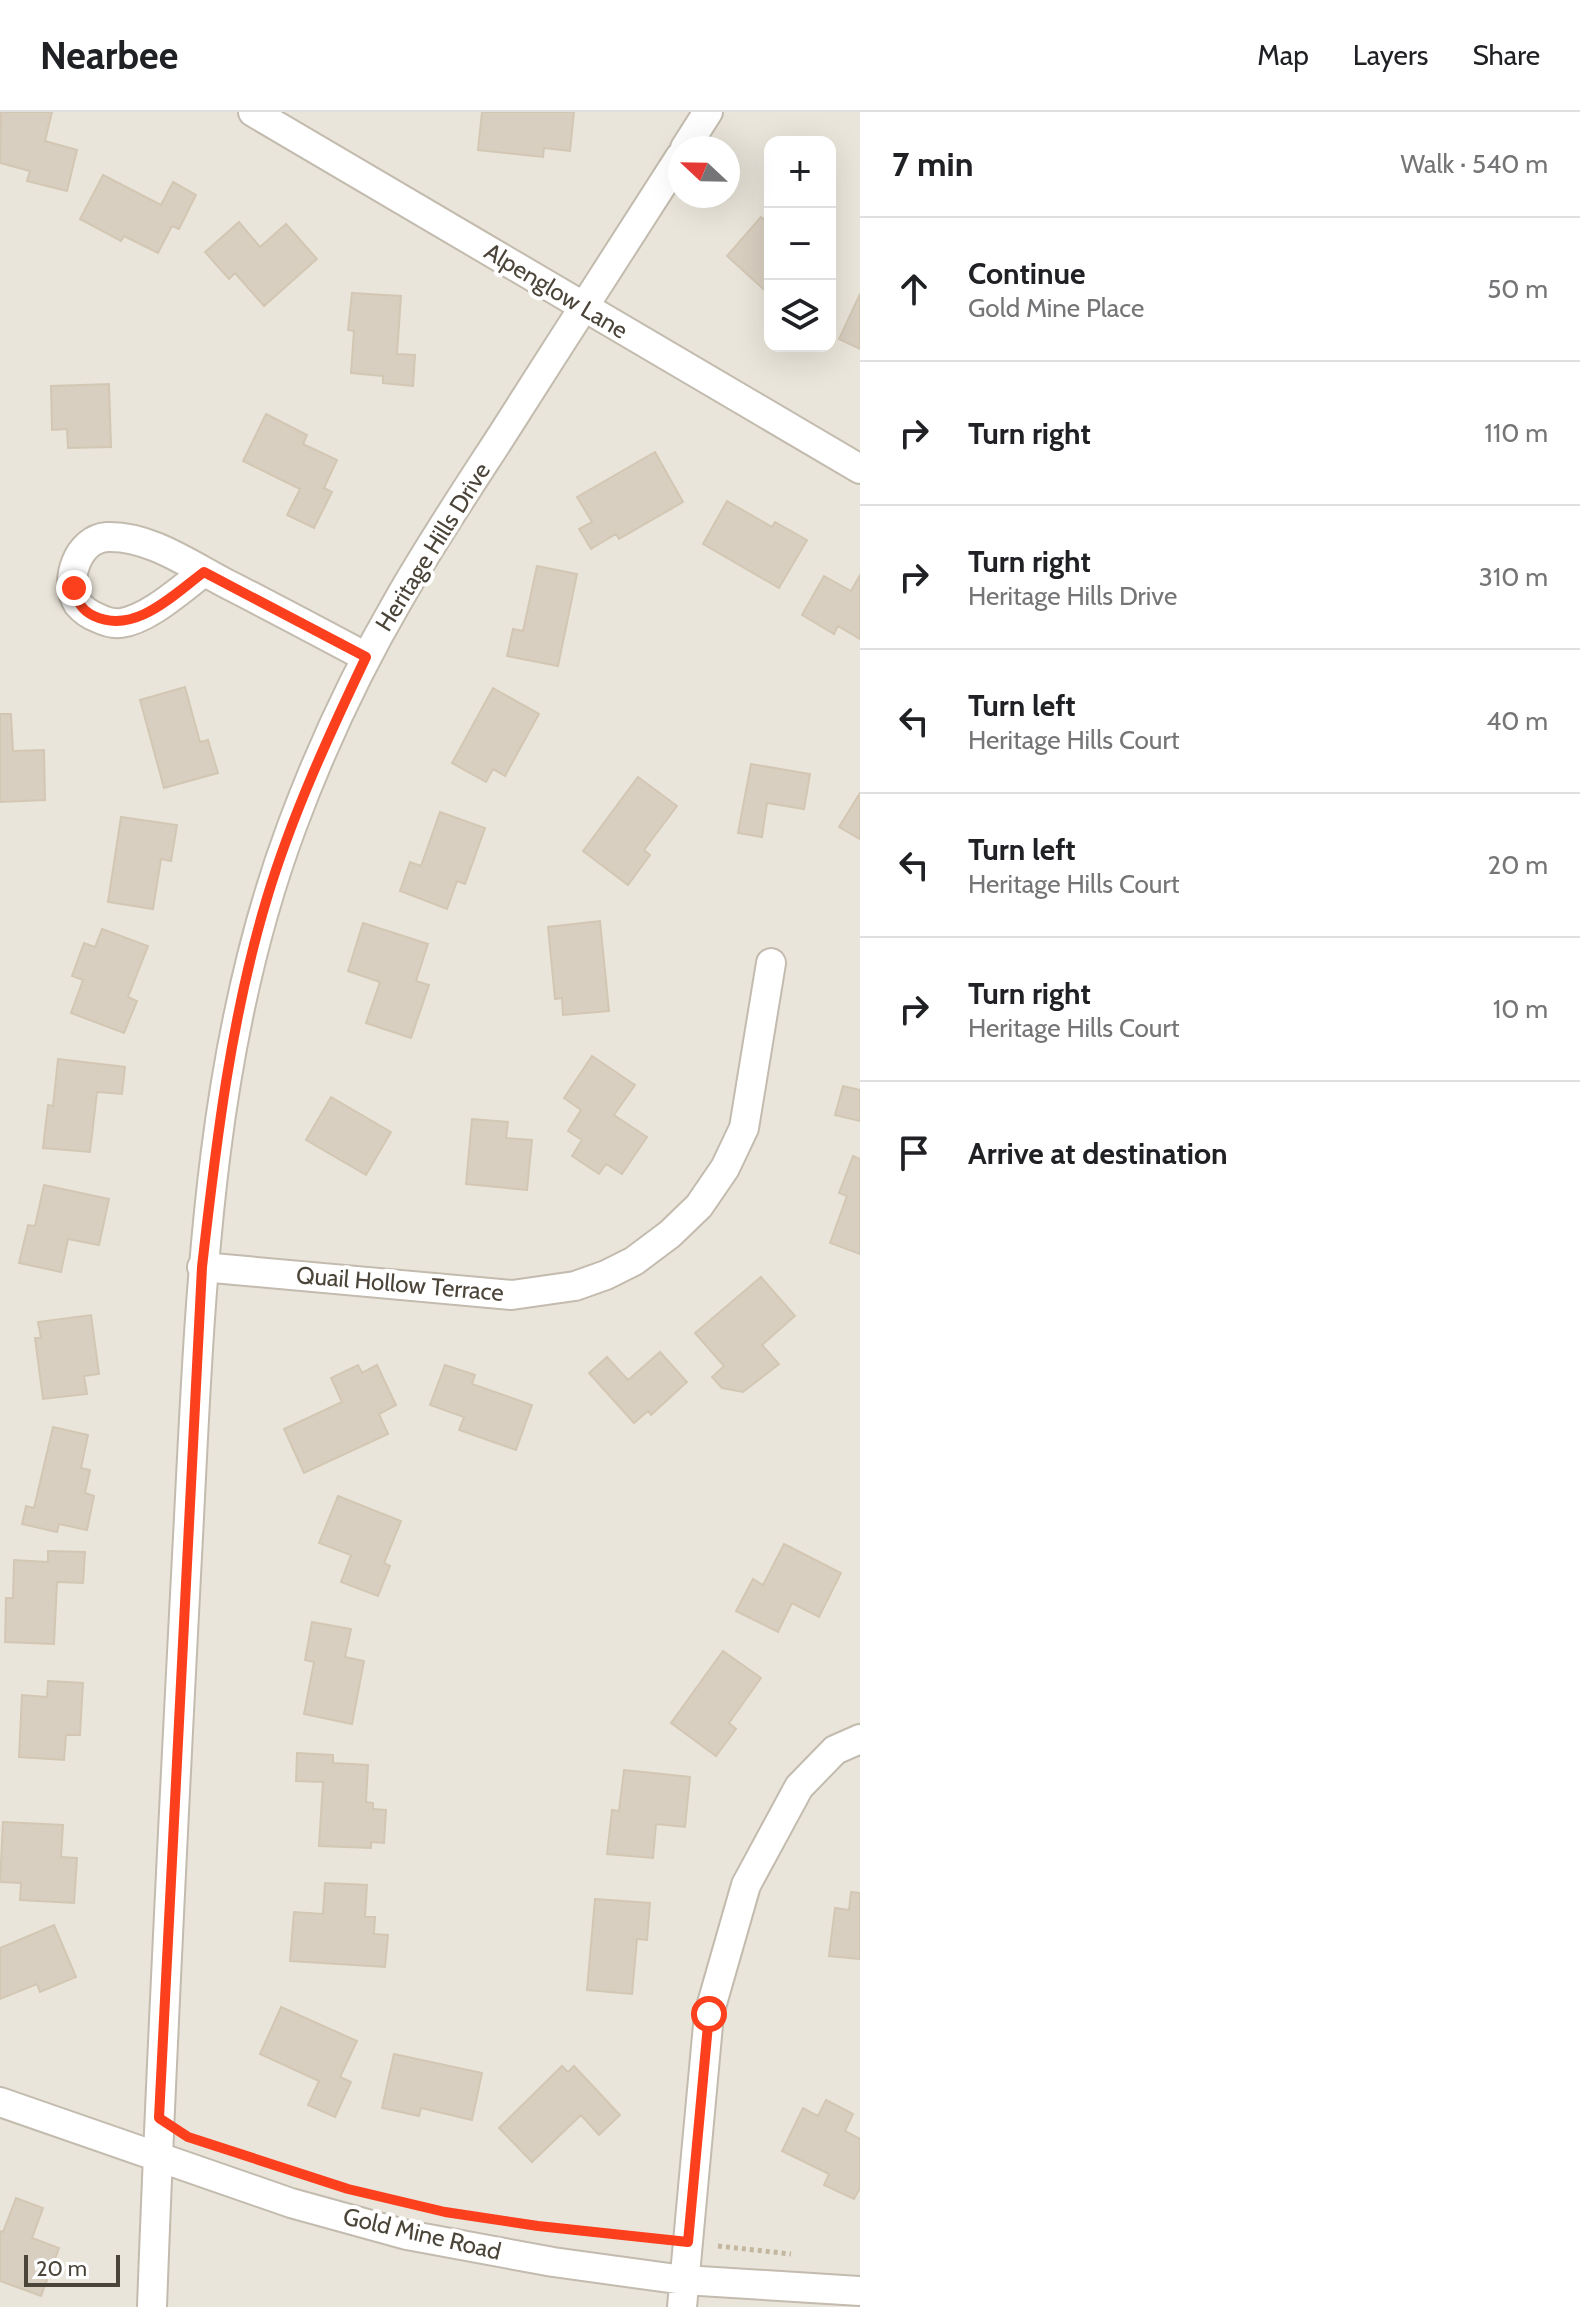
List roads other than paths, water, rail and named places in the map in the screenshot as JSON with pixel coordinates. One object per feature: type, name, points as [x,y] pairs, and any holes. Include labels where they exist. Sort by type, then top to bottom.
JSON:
[{"type":"street","name":"Alpenglow Lane","points":[[253,112],[860,469]]},
{"type":"street","points":[[693,136],[708,112]]},
{"type":"street","name":"Heritage Hills Drive","points":[[152,2307],[202,1267],[214,1158],[248,967],[267,897],[293,822],[366,657],[424,558],[668,176]]},
{"type":"street","points":[[204,572],[366,657]]},
{"type":"street","name":"Quail Hollow Terrace","points":[[202,1267],[512,1295],[575,1286],[634,1261],[670,1234],[699,1206],[725,1168],[744,1128],[771,963]]},
{"type":"street","points":[[683,2293],[709,2014],[746,1885],[799,1787],[835,1750],[860,1739]]},
{"type":"street","name":"Gold Mine Road","points":[[0,2102],[291,2203],[407,2235],[553,2262],[683,2293],[860,2291]]}]
